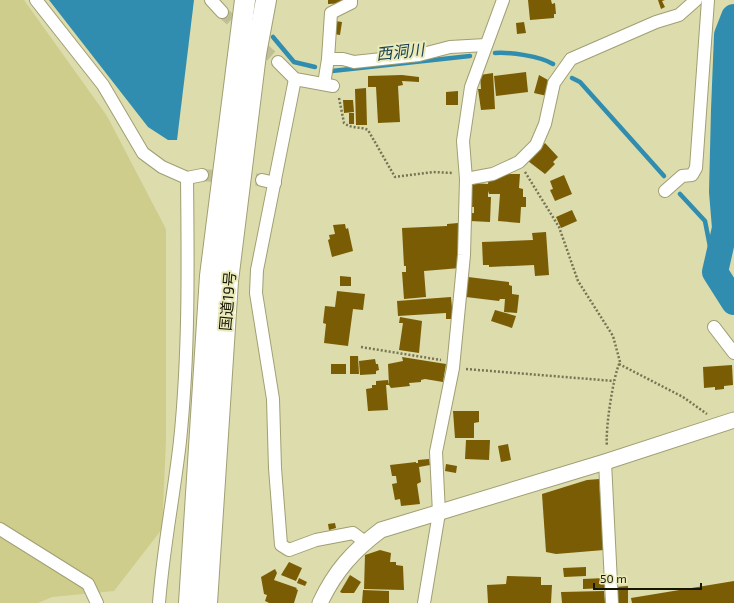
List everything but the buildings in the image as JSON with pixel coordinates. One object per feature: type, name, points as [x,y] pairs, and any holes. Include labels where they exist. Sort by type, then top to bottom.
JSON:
[{"type":"highway","name":"国道19号","points":[[189,603],[210,276],[245,0]]},
{"type":"highway","name":"国道19号","points":[[207,603],[228,281],[256,54],[266,0]]},
{"type":"street","points":[[36,0],[103,85],[143,153],[162,167],[187,178],[202,175]]},
{"type":"street","points":[[211,0],[222,12]]},
{"type":"street","points":[[278,62],[295,79],[329,85],[328,60],[331,13],[351,3],[351,0]]},
{"type":"street","points":[[424,603],[439,513],[436,452],[453,365],[464,255],[466,176],[463,141],[471,87],[503,0]]},
{"type":"street","points":[[466,176],[493,174],[519,162],[536,145],[545,124],[554,83],[571,58],[656,22],[679,14],[696,0]]},
{"type":"street","points":[[665,191],[682,176],[692,175],[696,168],[708,0]]},
{"type":"street","points":[[328,60],[343,58],[354,62],[419,55],[450,47],[486,45]]},
{"type":"street","points":[[295,79],[257,270],[256,293],[273,399],[275,468],[282,545],[289,550],[316,540],[353,533],[365,542]]},
{"type":"street","points":[[159,603],[180,441],[188,257],[187,178]]},
{"type":"street","points":[[262,180],[275,183]]},
{"type":"street","points":[[714,327],[734,353]]},
{"type":"street","points":[[184,368],[204,371]]},
{"type":"street","points":[[320,603],[341,566],[365,542],[381,530],[607,462],[734,420]]},
{"type":"street","points":[[607,462],[612,603]]},
{"type":"street","points":[[0,529],[88,584],[97,603]]},
{"type":"path","points":[[329,85],[338,88],[344,123],[351,128],[364,128],[368,130],[394,176],[433,172],[466,176]]},
{"type":"path","points":[[519,162],[559,227],[578,281],[613,336],[620,362],[614,381],[606,441],[607,462]]},
{"type":"path","points":[[361,347],[453,365],[614,381]]},
{"type":"path","points":[[619,364],[701,408],[711,417],[715,426]]},
{"type":"shaded area","points":[[0,0],[24,0],[107,116],[166,229],[166,441],[162,529],[114,591],[52,597],[38,603],[0,603]]},
{"type":"water","points":[[49,0],[194,0],[177,140],[168,140],[148,127]]},
{"type":"waterway","points":[[734,17],[727,35],[722,192],[725,228],[715,272],[734,302]]},
{"type":"waterway","name":"西洞川","points":[[273,37],[294,62],[315,67]]},
{"type":"waterway","name":"西洞川","points":[[495,53],[525,55],[553,64]]},
{"type":"waterway","name":"西洞川","points":[[332,71],[470,56]]},
{"type":"waterway","name":"西洞川","points":[[572,78],[580,82],[664,176]]},
{"type":"waterway","name":"西洞川","points":[[680,194],[705,221],[715,272]]},
{"type":"tunnel","points":[[222,12],[278,62]]},
{"type":"tunnel","points":[[202,175],[262,180]]}]
